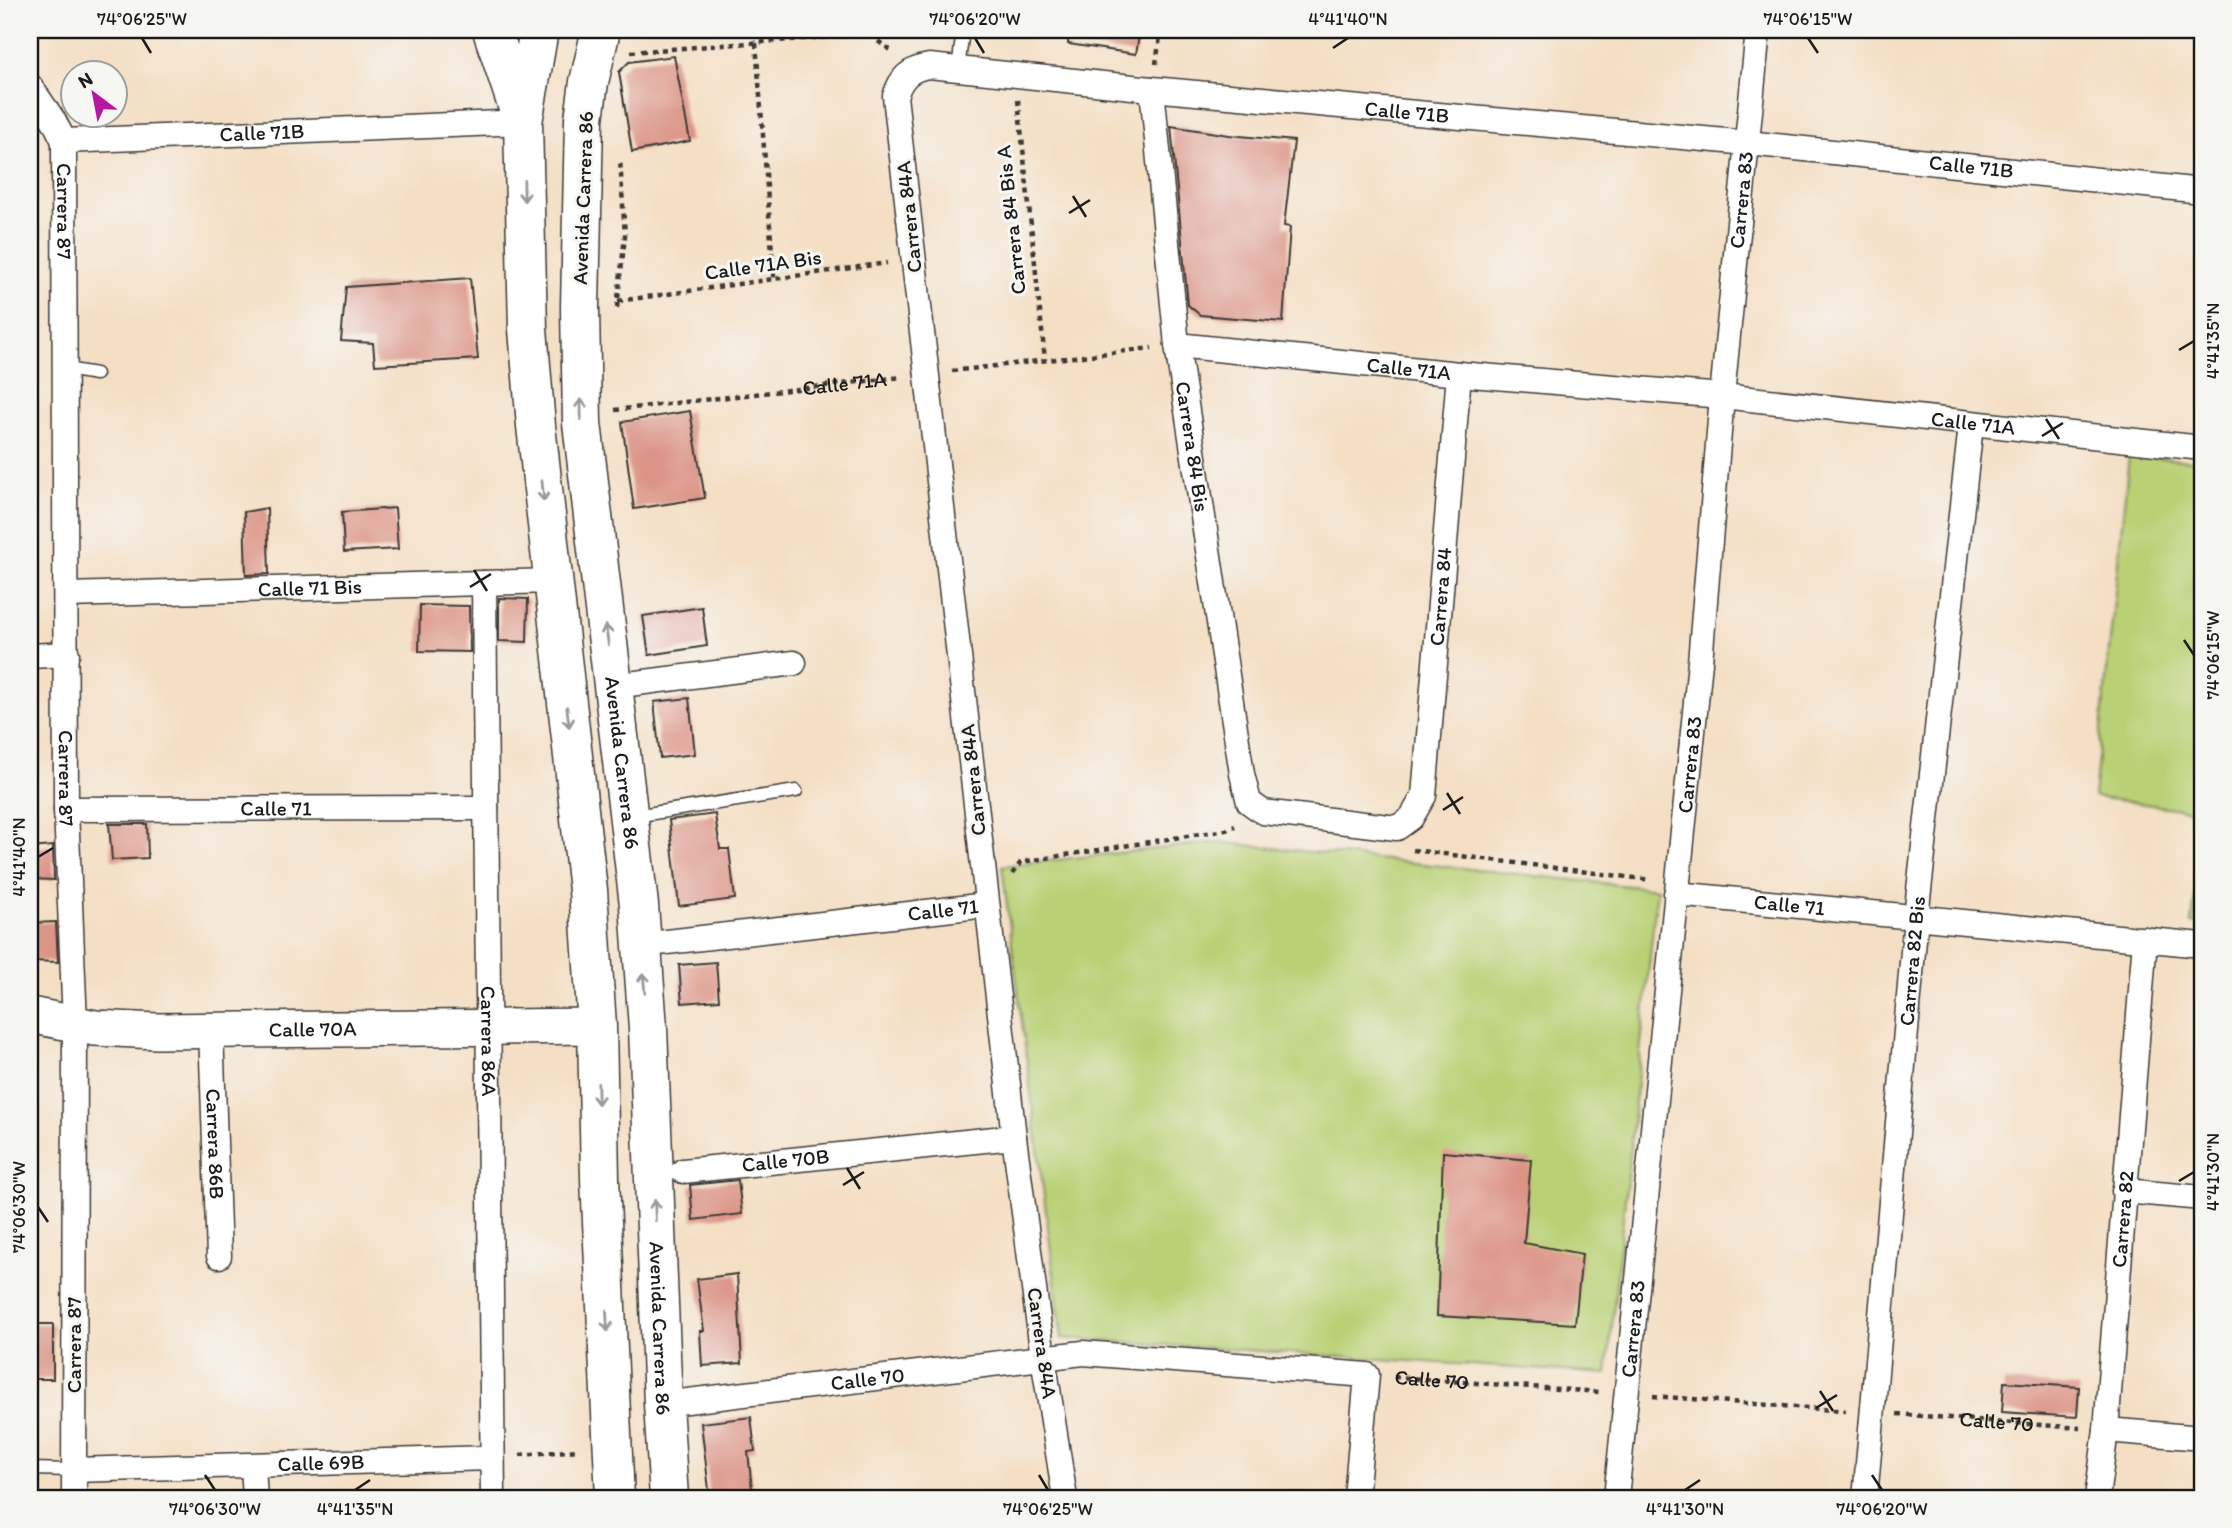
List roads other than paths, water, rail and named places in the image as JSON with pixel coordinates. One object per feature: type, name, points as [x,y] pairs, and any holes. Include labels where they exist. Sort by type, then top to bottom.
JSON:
[{"type":"main road","points":[[492,30],[523,122]]},
{"type":"main road","points":[[539,30],[523,122],[528,329],[552,582],[588,890],[597,1026],[600,1179],[615,1498]]},
{"type":"main road","name":"Avenida Carrera 86","points":[[606,38],[589,82],[583,155],[580,307],[582,423],[630,817],[648,1028],[669,1498]]},
{"type":"street","name":"Carrera 83","points":[[1616,1498],[1698,676],[1758,30]]},
{"type":"street","name":"Calle 71B","points":[[915,68],[929,66],[1748,143],[2202,191]]},
{"type":"street","name":"Carrera 84A","points":[[915,68],[900,81],[895,96],[1014,1137],[1065,1498]]},
{"type":"street","points":[[30,86],[64,141]]},
{"type":"street","name":"Carrera 84 Bis","points":[[1152,89],[1177,345],[1242,774],[1256,807],[1404,823]]},
{"type":"street","name":"Calle 71B","points":[[64,141],[523,122]]},
{"type":"street","name":"Carrera 87","points":[[64,141],[66,809],[75,1024],[74,1498]]},
{"type":"street","name":"Calle 71A","points":[[1177,345],[1722,396],[1970,425],[2202,448]]},
{"type":"street","name":"Carrera 84","points":[[1404,823],[1423,796],[1460,373]]},
{"type":"street","name":"Carrera 82 Bis","points":[[1865,1498],[1916,917],[1970,425]]},
{"type":"street","name":"Calle 71 Bis","points":[[67,595],[552,582]]},
{"type":"street","name":"Carrera 86A","points":[[484,583],[493,1498]]},
{"type":"street","points":[[30,656],[67,654]]},
{"type":"street","points":[[613,686],[794,663]]},
{"type":"street","name":"Calle 71","points":[[66,809],[486,808]]},
{"type":"street","name":"Calle 71","points":[[1676,894],[2202,945]]},
{"type":"street","name":"Calle 71","points":[[641,945],[987,905]]},
{"type":"street","name":"Carrera 82","points":[[2097,1498],[2106,1430],[2145,939]]},
{"type":"street","name":"Calle 70A","points":[[30,1015],[115,1030],[597,1026]]},
{"type":"street","name":"Carrera 86B","points":[[211,1030],[219,1256]]},
{"type":"street","name":"Calle 70B","points":[[683,1171],[1014,1137]]},
{"type":"street","points":[[2124,1191],[2202,1198]]},
{"type":"street","name":"Calle 70","points":[[663,1404],[1083,1353],[1367,1375],[1356,1498]]},
{"type":"street","points":[[2106,1430],[2202,1438]]},
{"type":"street","name":"Calle 69B","points":[[74,1471],[492,1458]]},
{"type":"street","points":[[253,1466],[255,1498]]},
{"type":"lane","points":[[958,69],[963,30]]},
{"type":"lane","points":[[66,369],[96,374]]},
{"type":"lane","points":[[630,817],[796,791]]},
{"type":"lane","name":"Calle 69B","points":[[30,1469],[74,1471]]}]
